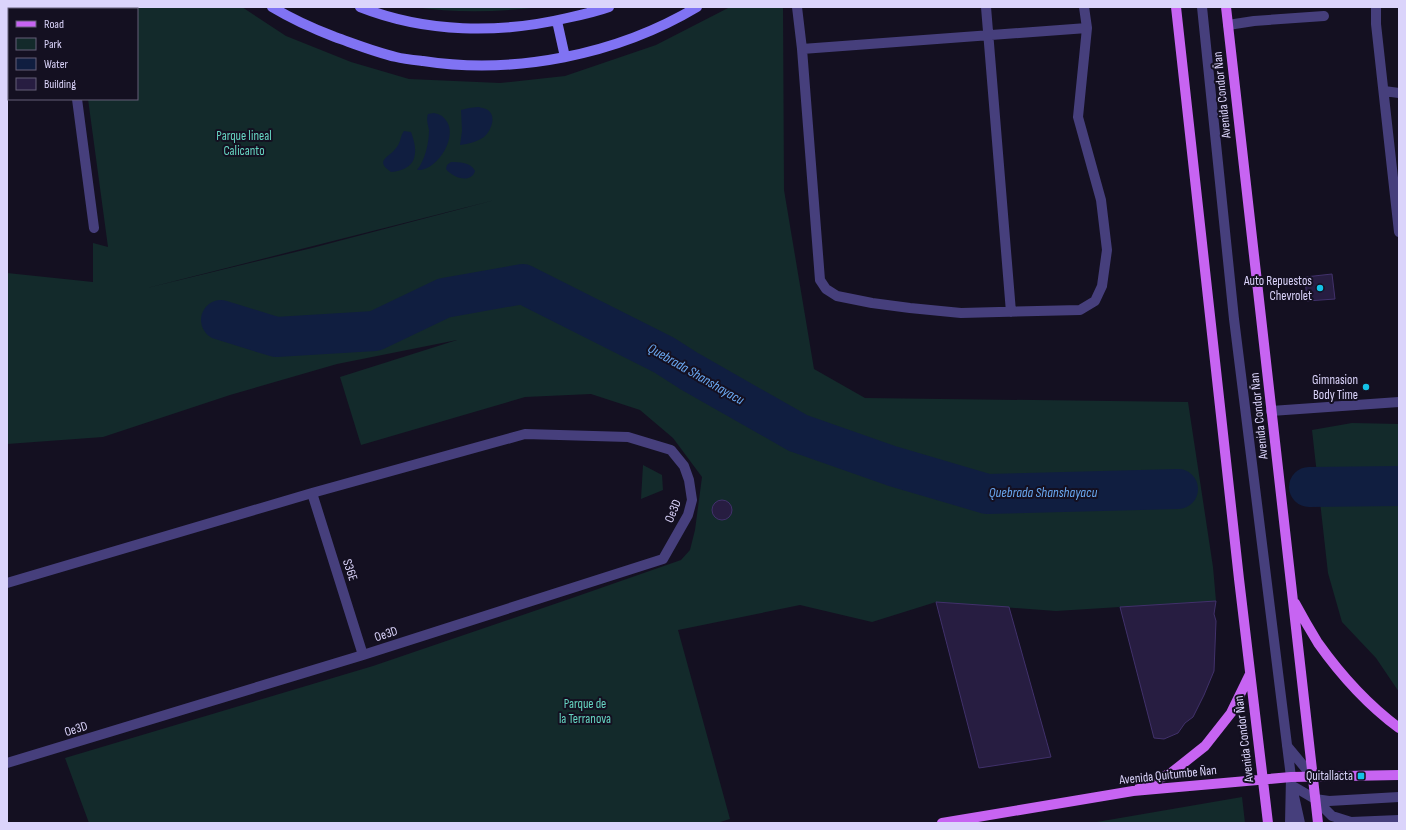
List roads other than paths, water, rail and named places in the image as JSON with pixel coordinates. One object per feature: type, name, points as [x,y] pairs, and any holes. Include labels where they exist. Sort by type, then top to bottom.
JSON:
[{"type":"main road","points":[[272,7],[285,15],[319,31],[356,45],[396,57],[441,64],[480,66],[524,64],[565,57],[609,46],[649,31],[697,7]]},
{"type":"main road","points":[[360,7],[404,21],[444,27],[480,29],[520,27],[557,21],[609,7]]},
{"type":"main road","name":"Avenida Condor Ñan","points":[[1176,7],[1268,823]]},
{"type":"main road","name":"Avenida Condor Ñan","points":[[1226,7],[1318,823]]},
{"type":"main road","points":[[557,21],[565,57]]},
{"type":"main road","points":[[1293,599],[1318,643],[1350,682],[1386,718],[1399,728]]},
{"type":"main road","points":[[1133,791],[1172,773],[1205,746],[1231,713],[1250,674]]},
{"type":"main road","name":"Avenida Quitumbe Ñan","points":[[942,823],[1133,791],[1262,779],[1291,781],[1312,776],[1399,775]]},
{"type":"street","points":[[797,7],[802,49],[820,280],[826,289],[837,296],[879,304],[961,313],[1080,310],[1095,301],[1102,286],[1107,250],[1101,200],[1078,116],[1087,28],[1084,7]]},
{"type":"street","points":[[986,7],[1011,312]]},
{"type":"street","points":[[1202,7],[1234,319],[1291,781],[1290,823]]},
{"type":"street","points":[[1376,7],[1376,24],[1399,232]]},
{"type":"street","points":[[1228,25],[1254,21],[1324,16]]},
{"type":"street","points":[[802,49],[1087,28]]},
{"type":"street","points":[[1384,91],[1399,93]]},
{"type":"street","points":[[77,100],[94,228]]},
{"type":"street","points":[[1271,411],[1399,402]]},
{"type":"street","name":"Oe3D","points":[[7,583],[312,492],[526,434],[628,437],[671,450],[684,466],[689,480],[692,500],[688,515],[663,559],[363,655],[7,763]]},
{"type":"street","name":"S36E","points":[[312,492],[363,655]]},
{"type":"street","points":[[1287,746],[1312,776]]},
{"type":"street","points":[[1291,781],[1315,799],[1332,816],[1351,822],[1399,820]]},
{"type":"street","points":[[1291,781],[1297,803],[1300,823]]},
{"type":"street","points":[[1315,799],[1329,801],[1399,797]]},
{"type":"water","points":[[478,107],[484,108],[492,115],[490,129],[481,139],[460,145],[462,131],[461,110]]},
{"type":"water","points":[[434,113],[443,117],[449,126],[450,134],[448,143],[439,159],[425,169],[417,170],[427,146],[429,130],[427,116],[428,114]]},
{"type":"water","points":[[404,131],[411,132],[414,140],[414,159],[406,168],[400,171],[391,172],[386,168],[383,162],[384,159],[398,146]]},
{"type":"water","points":[[451,162],[468,164],[475,171],[470,177],[457,177],[446,169],[447,165]]},
{"type":"waterway","name":"Quebrada Shanshayacu","points":[[221,320],[276,337],[375,331],[444,298],[523,284],[664,355],[689,371],[798,433],[892,466],[987,494],[1178,489]]},
{"type":"waterway","name":"Quebrada Shanshayacu","points":[[1309,487],[1399,486]]},
{"type":"place","name":"Auto Repuestos Chevrolet","points":[[1320,288]]},
{"type":"place","name":"Gimnasion Body Time","points":[[1366,387]]},
{"type":"place","name":"Quitallacta","points":[[1361,776]]},
{"type":"park label","name":"Parque lineal Calicanto","points":[[244,144]]},
{"type":"park label","name":"Parque de la Terranova","points":[[585,712]]}]
